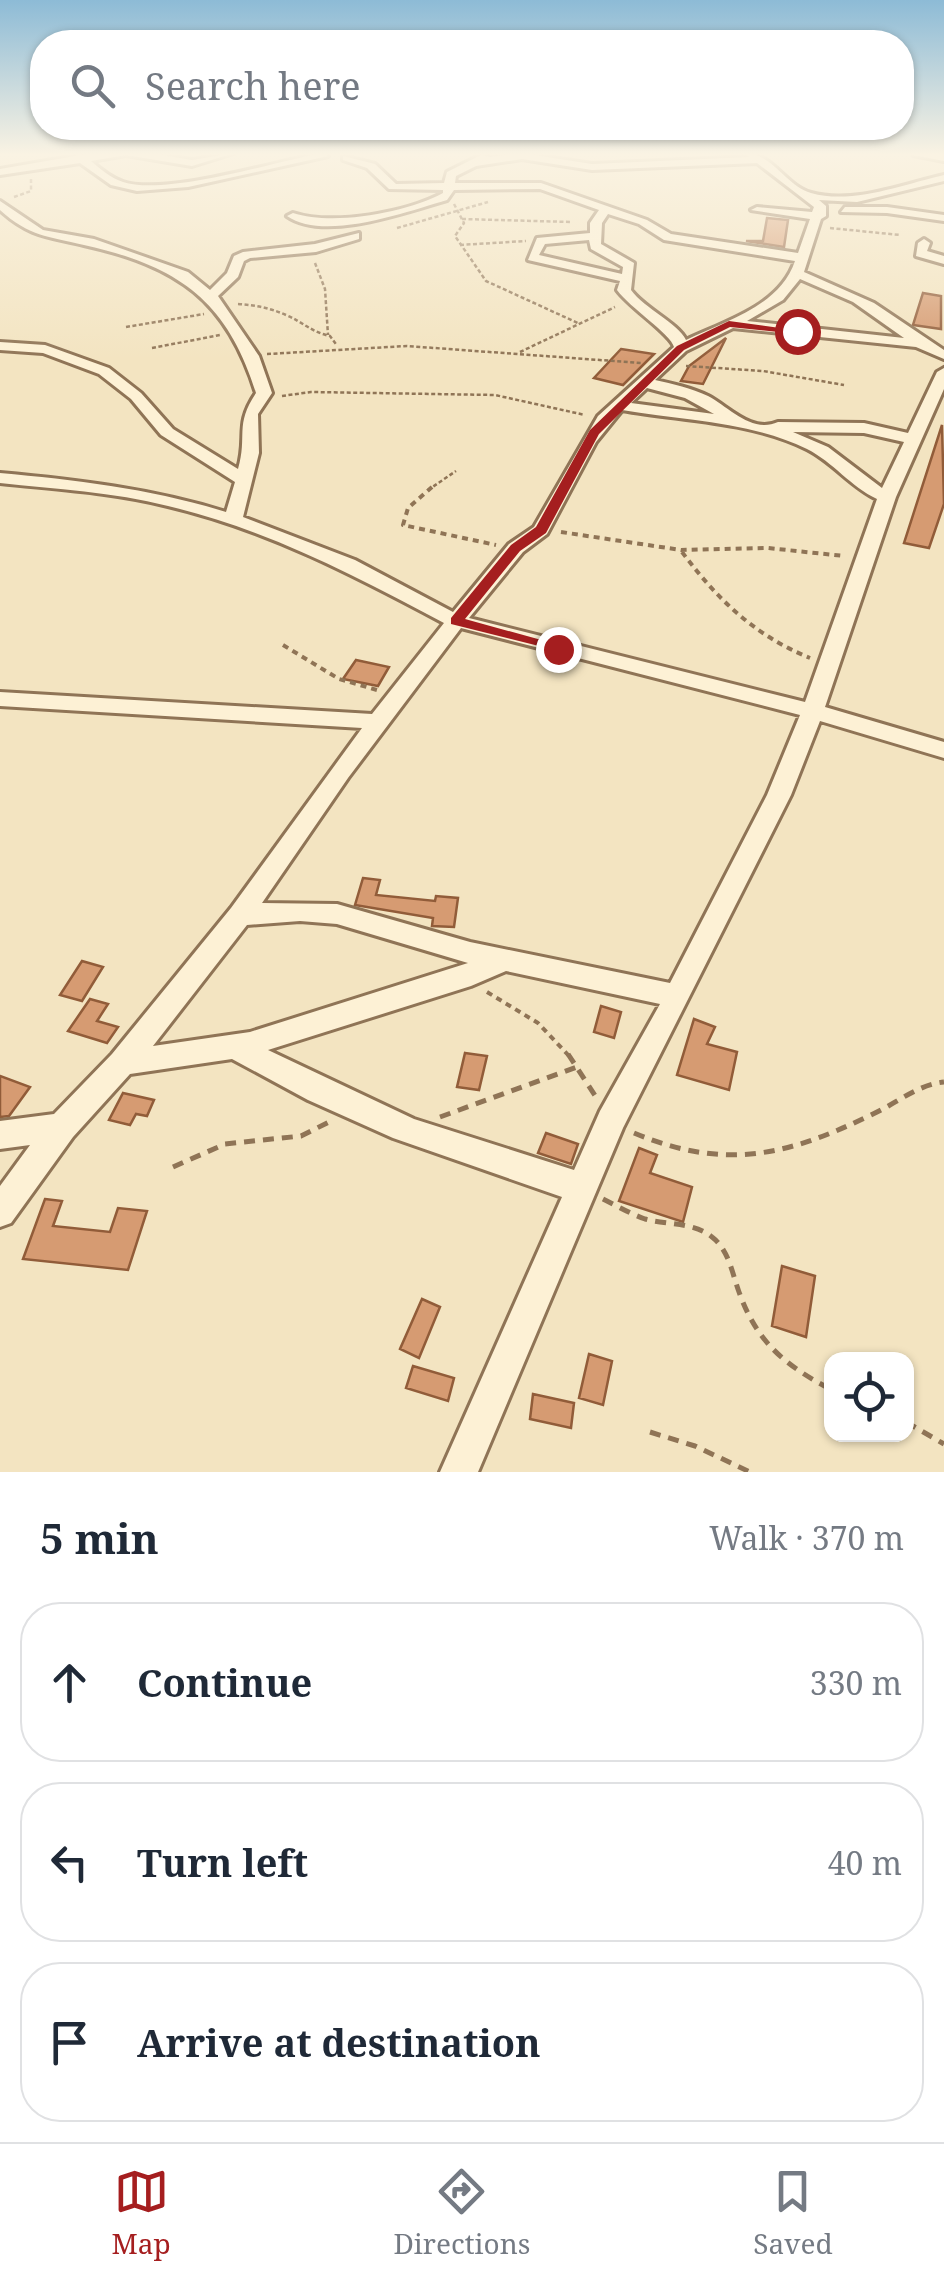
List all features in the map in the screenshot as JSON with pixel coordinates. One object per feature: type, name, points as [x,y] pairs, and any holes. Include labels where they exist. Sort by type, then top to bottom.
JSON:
[{"type":"street","points":[[22,222],[25,226],[150,262],[183,276],[217,304],[252,356],[264,384],[260,402],[250,414],[251,453],[233,520]]},
{"type":"street","points":[[306,222],[314,225],[347,222]]},
{"type":"street","points":[[600,222],[596,230],[598,250],[630,266],[624,290],[655,323],[678,336],[672,356]]},
{"type":"street","points":[[638,222],[680,240],[803,258]]},
{"type":"street","points":[[0,1212],[62,1127],[122,1063],[240,915],[378,722],[456,621],[516,548],[541,530],[588,442],[642,382],[672,356],[767,306],[797,274],[817,222]]},
{"type":"street","points":[[596,230],[540,241],[532,256],[626,279]]},
{"type":"street","points":[[217,304],[241,257],[316,248],[355,236]]},
{"type":"street","points":[[924,242],[920,253],[944,260]]},
{"type":"street","points":[[797,274],[834,287],[870,307],[892,320],[914,343]]},
{"type":"street","points":[[729,324],[914,343],[944,354]]},
{"type":"street","points":[[0,346],[45,349],[104,371],[136,396],[167,432],[244,480]]},
{"type":"street","points":[[459,1472],[580,1187],[779,795],[813,711],[887,497],[914,439],[937,406],[944,372]]},
{"type":"street","points":[[642,382],[693,394],[732,422]]},
{"type":"street","points":[[614,412],[755,427],[814,446],[864,487],[887,497]]},
{"type":"street","points":[[755,427],[864,428],[914,439]]},
{"type":"street","points":[[0,478],[136,494],[233,520],[348,564],[456,621],[813,711],[944,750]]},
{"type":"street","points":[[0,698],[378,722]]},
{"type":"street","points":[[240,915],[300,911],[338,914],[502,961],[678,996]]},
{"type":"street","points":[[122,1063],[236,1046],[461,978],[502,961]]},
{"type":"street","points":[[236,1046],[392,1126],[508,1168],[580,1187]]},
{"type":"street","points":[[0,1135],[62,1127]]},
{"type":"path","points":[[463,222],[454,234],[486,282],[521,294],[527,302],[566,314],[580,324]]},
{"type":"path","points":[[503,222],[596,230]]},
{"type":"path","points":[[841,222],[900,234]]},
{"type":"path","points":[[460,245],[540,241]]},
{"type":"path","points":[[316,248],[314,260],[325,289],[328,335]]},
{"type":"path","points":[[516,354],[630,298]]},
{"type":"path","points":[[126,327],[217,304],[262,306],[290,316],[311,332],[328,335],[338,346]]},
{"type":"path","points":[[152,348],[234,332]]},
{"type":"path","points":[[252,356],[338,346],[410,344],[516,354],[672,356],[844,385]]},
{"type":"path","points":[[260,402],[311,392],[495,395],[614,412]]},
{"type":"path","points":[[456,471],[411,504],[404,512],[403,525],[516,548]]},
{"type":"path","points":[[541,530],[680,550],[768,548],[866,558]]},
{"type":"path","points":[[680,550],[752,631],[769,642],[828,665]]},
{"type":"path","points":[[283,645],[339,680],[401,696]]},
{"type":"path","points":[[461,978],[535,1017],[570,1052],[611,1122],[657,1145],[718,1158],[751,1159],[840,1132],[924,1086],[944,1082]]},
{"type":"path","points":[[392,1126],[446,1115],[578,1066]]},
{"type":"path","points":[[173,1167],[225,1144],[301,1136],[356,1108]]},
{"type":"path","points":[[580,1187],[643,1218],[695,1228],[711,1236],[731,1263],[757,1332],[777,1360],[792,1372],[824,1386]]},
{"type":"path","points":[[914,1427],[944,1444]]},
{"type":"path","points":[[650,1432],[694,1446],[750,1472]]},
{"type":"building","points":[[766,222],[788,222],[784,247],[746,241],[763,241]]},
{"type":"building","points":[[923,293],[941,296],[941,329],[913,325]]},
{"type":"building","points":[[726,338],[703,384],[681,381],[689,366]]},
{"type":"building","points":[[621,349],[654,354],[623,385],[594,378]]},
{"type":"building","points":[[942,425],[944,504],[929,548],[904,543]]},
{"type":"building","points":[[356,660],[389,667],[378,686],[343,679]]},
{"type":"building","points":[[363,878],[380,880],[376,895],[435,901],[436,896],[458,898],[454,927],[432,926],[433,918],[355,905]]},
{"type":"building","points":[[82,961],[103,967],[82,1001],[60,995]]},
{"type":"building","points":[[90,999],[108,1004],[97,1021],[118,1027],[107,1043],[68,1031]]},
{"type":"building","points":[[601,1006],[621,1012],[614,1038],[594,1032]]},
{"type":"building","points":[[694,1019],[715,1027],[707,1044],[737,1052],[729,1090],[677,1075]]},
{"type":"building","points":[[465,1053],[487,1056],[479,1090],[457,1087]]},
{"type":"building","points":[[0,1076],[30,1087],[9,1116],[0,1117]]},
{"type":"building","points":[[123,1093],[154,1100],[147,1116],[136,1114],[130,1125],[109,1120]]},
{"type":"building","points":[[546,1133],[578,1144],[571,1164],[538,1153]]},
{"type":"building","points":[[639,1148],[657,1155],[650,1173],[692,1187],[683,1222],[619,1201]]},
{"type":"building","points":[[45,1199],[62,1201],[53,1226],[110,1232],[118,1208],[147,1211],[128,1270],[23,1259]]},
{"type":"building","points":[[782,1266],[815,1276],[806,1337],[772,1326]]},
{"type":"building","points":[[422,1299],[440,1307],[419,1358],[400,1349]]},
{"type":"building","points":[[589,1354],[612,1361],[603,1405],[579,1398]]},
{"type":"building","points":[[413,1366],[454,1378],[448,1401],[406,1388]]},
{"type":"building","points":[[533,1394],[574,1403],[571,1428],[530,1419]]},
{"type":"route","points":[[558,649],[456,621],[516,548],[541,530],[594,432],[680,348],[729,324],[797,331]]}]
